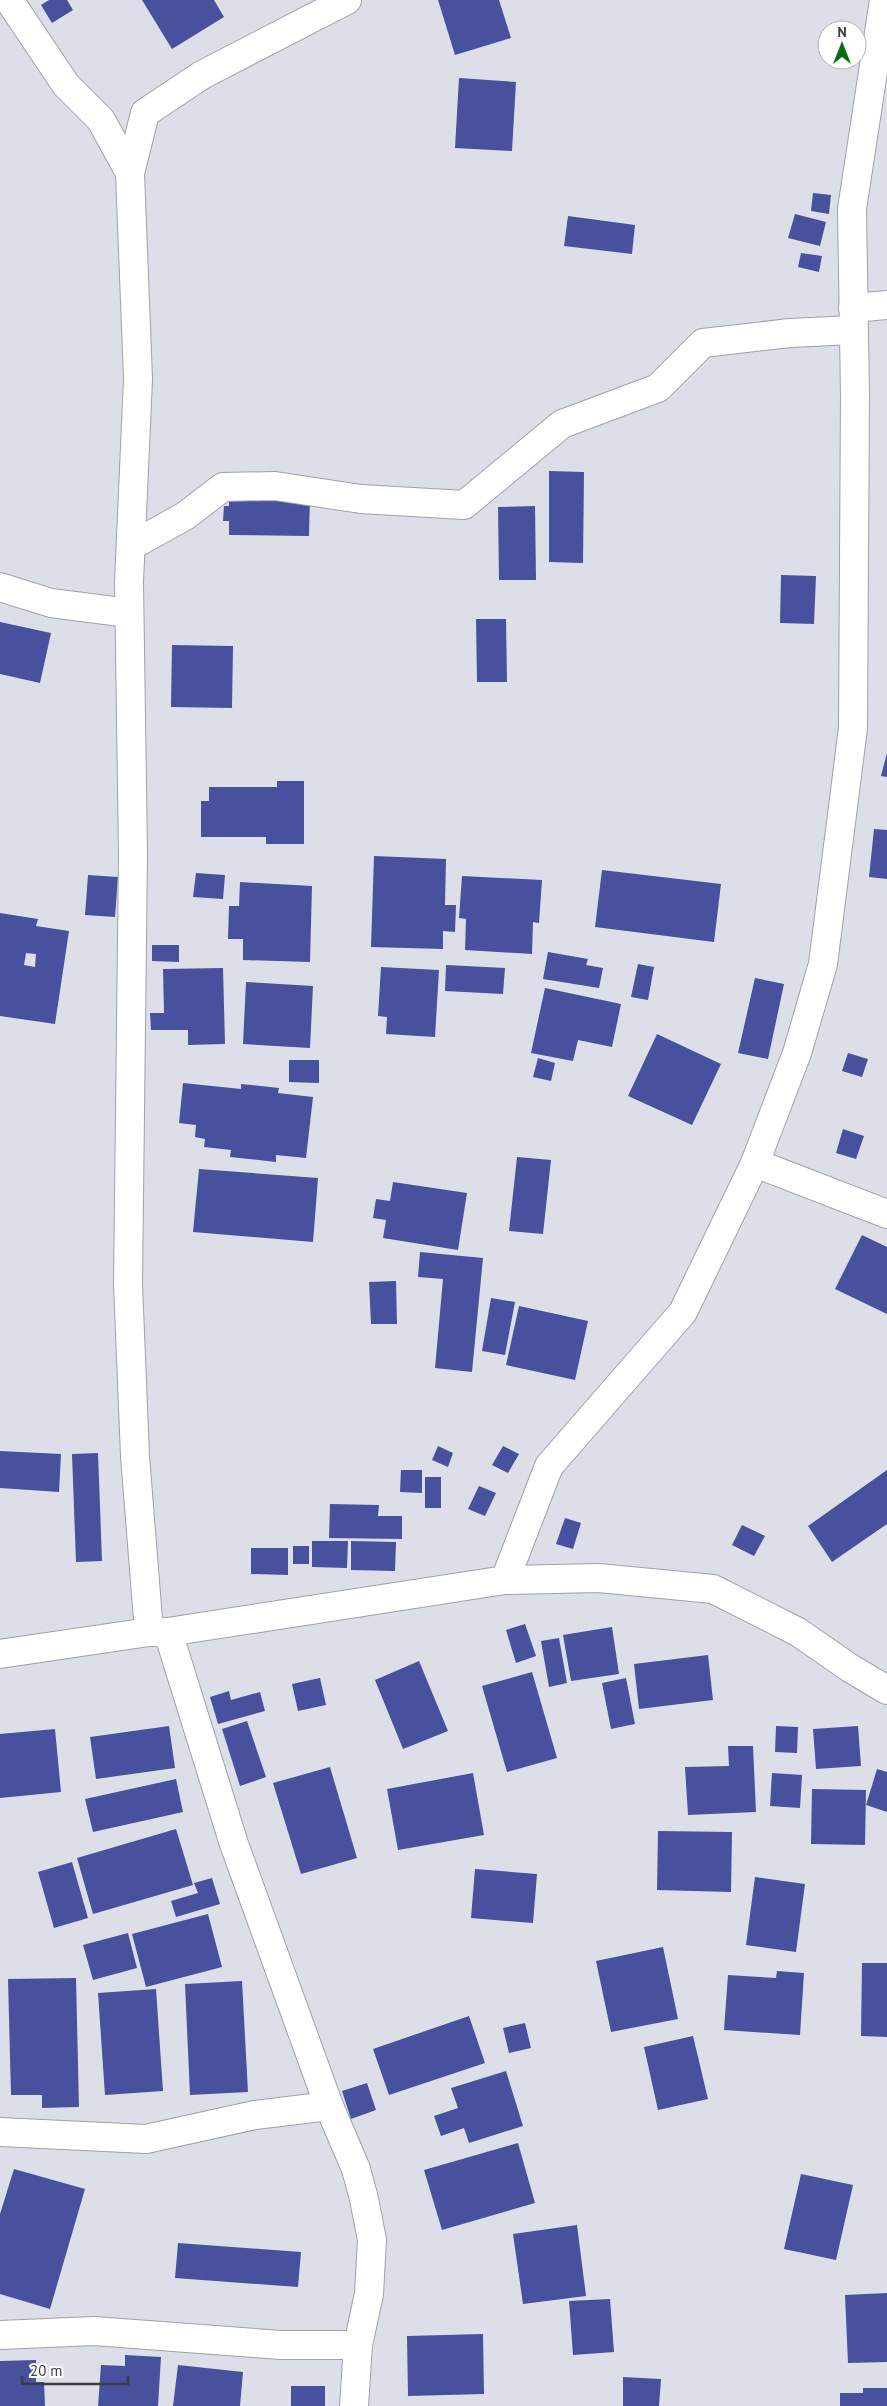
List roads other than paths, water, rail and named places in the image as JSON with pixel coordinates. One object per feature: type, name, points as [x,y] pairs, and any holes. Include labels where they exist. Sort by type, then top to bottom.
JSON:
[{"type":"street","points":[[9,0],[66,85],[100,120],[130,173]]},
{"type":"street","points":[[346,0],[202,75],[145,113],[130,173],[138,379],[130,546],[129,613],[134,854],[128,1284],[135,1456],[158,1632],[329,2106],[356,2169],[372,2240],[369,2294],[358,2345],[354,2406]]},
{"type":"street","points":[[505,1580],[549,1466],[684,1312],[755,1163],[797,1052],[823,964],[853,728],[852,208],[884,0]]},
{"type":"street","points":[[130,546],[185,516],[224,487],[275,486],[361,499],[464,505],[562,424],[658,388],[704,344],[790,334],[853,319],[887,305]]},
{"type":"street","points":[[0,587],[50,603],[129,613]]},
{"type":"street","points":[[755,1163],[887,1214]]},
{"type":"street","points":[[0,1654],[505,1580],[599,1578],[713,1590],[798,1632],[850,1668],[887,1690]]},
{"type":"street","points":[[0,2132],[146,2139],[255,2115],[329,2106]]},
{"type":"street","points":[[0,2335],[94,2331],[280,2345],[358,2345]]}]
